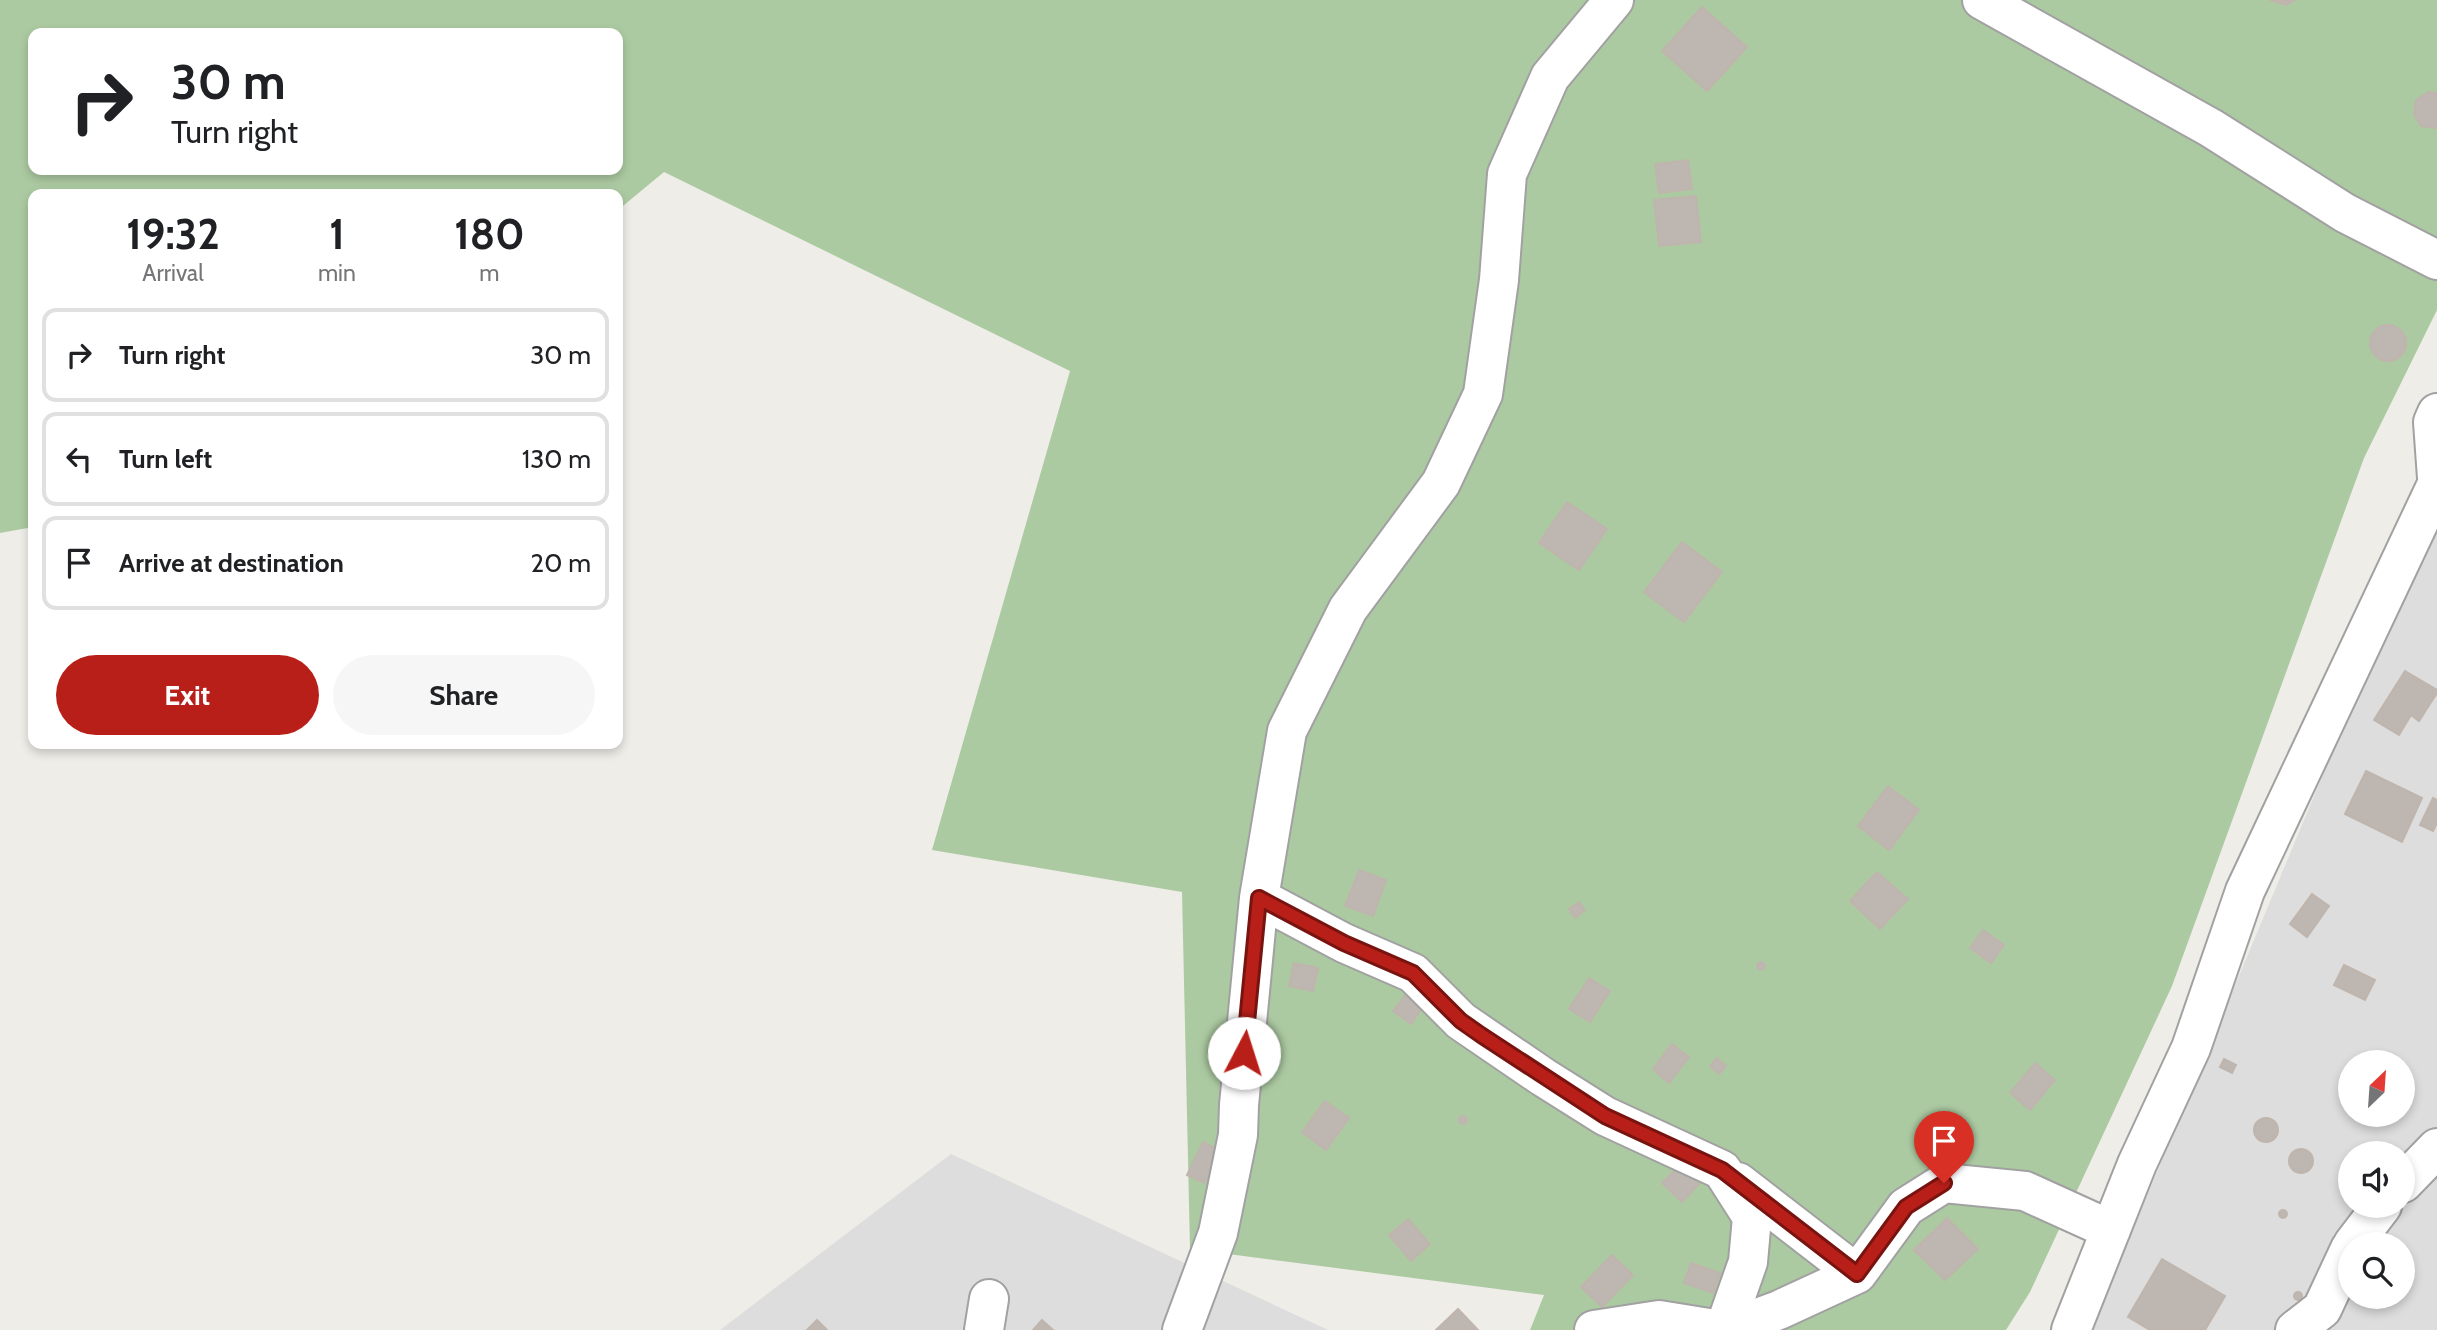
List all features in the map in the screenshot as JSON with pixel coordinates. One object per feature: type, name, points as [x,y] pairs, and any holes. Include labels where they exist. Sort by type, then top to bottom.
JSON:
[{"type":"street","points":[[1182,1330],[1218,1233],[1238,1135],[1259,898],[1287,731],[1348,609],[1441,482],[1483,394],[1499,280],[1507,173],[1550,77],[1614,0]]},
{"type":"street","points":[[1982,0],[2211,128],[2345,213],[2437,260]]},
{"type":"street","points":[[2437,413],[2433,422],[2437,478]]},
{"type":"street","points":[[2071,1330],[2137,1164],[2191,1048],[2245,891],[2437,484]]},
{"type":"street","points":[[1259,898],[1344,943],[1413,973],[1461,1021],[1543,1077],[1605,1116],[1722,1170],[1857,1274]]},
{"type":"street","points":[[2415,1171],[2437,1148]]},
{"type":"street","points":[[1722,1170],[1752,1217],[1748,1262],[1723,1330]]},
{"type":"street","points":[[1594,1330],[1659,1320],[1723,1330],[1779,1310],[1857,1274],[1906,1207],[1944,1183],[2025,1191],[2111,1230]]},
{"type":"street","points":[[2295,1330],[2322,1309],[2338,1275]]},
{"type":"shaded area","points":[[2437,501],[2437,1330],[2091,1330]]},
{"type":"shaded area","points":[[951,1154],[1328,1330],[720,1330]]},
{"type":"green space","points":[[0,0],[2437,0],[2437,310],[2364,458],[2172,986],[2030,1292],[2006,1330],[1530,1330],[1544,1295],[1190,1249],[1182,892],[932,850],[1070,371],[664,172],[623,206],[623,189],[28,189],[28,528],[0,533]]},
{"type":"building","points":[[2270,0],[2295,0],[2286,5]]},
{"type":"building","points":[[1702,7],[1747,47],[1707,91],[1662,51]]},
{"type":"building","points":[[2428,92],[2437,93],[2435,128],[2421,126],[2414,114],[2416,100]]},
{"type":"building","points":[[1688,160],[1692,189],[1659,193],[1655,164]]},
{"type":"building","points":[[1696,196],[1701,242],[1659,246],[1654,200]]},
{"type":"building","points":[[2388,325],[2401,330],[2406,343],[2401,356],[2388,361],[2375,356],[2370,343],[2375,330]]},
{"type":"building","points":[[1567,502],[1607,529],[1579,570],[1539,543]]},
{"type":"building","points":[[1682,542],[1722,572],[1684,622],[1644,592]]},
{"type":"building","points":[[2405,671],[2437,690],[2437,693],[2419,721],[2411,715],[2399,735],[2374,720]]},
{"type":"building","points":[[2366,771],[2422,798],[2402,842],[2345,814]]},
{"type":"building","points":[[1888,786],[1919,810],[1889,850],[1858,826]]},
{"type":"building","points":[[2433,798],[2437,800],[2437,823],[2433,831],[2420,825]]},
{"type":"building","points":[[1359,870],[1386,880],[1373,916],[1345,906]]},
{"type":"building","points":[[1877,872],[1908,899],[1880,929],[1850,901]]},
{"type":"building","points":[[2312,894],[2329,906],[2307,937],[2290,924]]},
{"type":"building","points":[[1579,902],[1585,910],[1575,918],[1569,909]]},
{"type":"building","points":[[1983,930],[2004,945],[1991,963],[1970,948]]},
{"type":"building","points":[[1761,962],[1765,966],[1761,970],[1757,966]]},
{"type":"building","points":[[1294,963],[1318,968],[1313,991],[1289,986]]},
{"type":"building","points":[[2344,965],[2375,980],[2365,1000],[2334,985]]},
{"type":"building","points":[[1589,978],[1610,991],[1590,1022],[1569,1009]]},
{"type":"building","points":[[1407,993],[1424,1005],[1411,1024],[1393,1011]]},
{"type":"building","points":[[1672,1044],[1689,1057],[1669,1083],[1653,1069]]},
{"type":"building","points":[[1717,1058],[1726,1066],[1719,1074],[1710,1066]]},
{"type":"building","points":[[2224,1059],[2236,1065],[2232,1073],[2220,1067]]},
{"type":"building","points":[[2035,1063],[2055,1080],[2030,1110],[2010,1093]]},
{"type":"building","points":[[1325,1101],[1349,1118],[1326,1150],[1302,1132]]},
{"type":"building","points":[[1463,1116],[1467,1120],[1463,1124],[1459,1120]]},
{"type":"building","points":[[2266,1118],[2275,1121],[2278,1130],[2275,1139],[2266,1142],[2257,1139],[2254,1130],[2257,1121]]},
{"type":"building","points":[[1203,1142],[1220,1151],[1204,1183],[1187,1175]]},
{"type":"building","points":[[2301,1149],[2310,1152],[2313,1161],[2310,1170],[2301,1173],[2292,1170],[2289,1161],[2292,1152]]},
{"type":"building","points":[[1683,1162],[1702,1181],[1682,1202],[1662,1183]]},
{"type":"building","points":[[2283,1210],[2287,1214],[2283,1218],[2279,1214]]},
{"type":"building","points":[[1947,1218],[1978,1249],[1945,1280],[1914,1250]]},
{"type":"building","points":[[1408,1219],[1430,1244],[1411,1261],[1389,1235]]},
{"type":"building","points":[[1612,1255],[1633,1275],[1602,1307],[1581,1287]]},
{"type":"building","points":[[2162,1259],[2225,1296],[2205,1330],[2150,1330],[2128,1317]]},
{"type":"building","points":[[1691,1263],[1720,1273],[1713,1293],[1684,1283]]},
{"type":"building","points":[[2298,1292],[2302,1296],[2298,1300],[2294,1296]]},
{"type":"building","points":[[1458,1309],[1478,1330],[1436,1330]]},
{"type":"building","points":[[817,1320],[827,1330],[807,1330]]},
{"type":"building","points":[[1042,1320],[1053,1330],[1033,1330]]},
{"type":"route","points":[[1244,1053],[1259,898],[1344,943],[1413,973],[1461,1021],[1481,1035],[1605,1116],[1722,1170],[1857,1274],[1906,1207],[1944,1183]]}]
